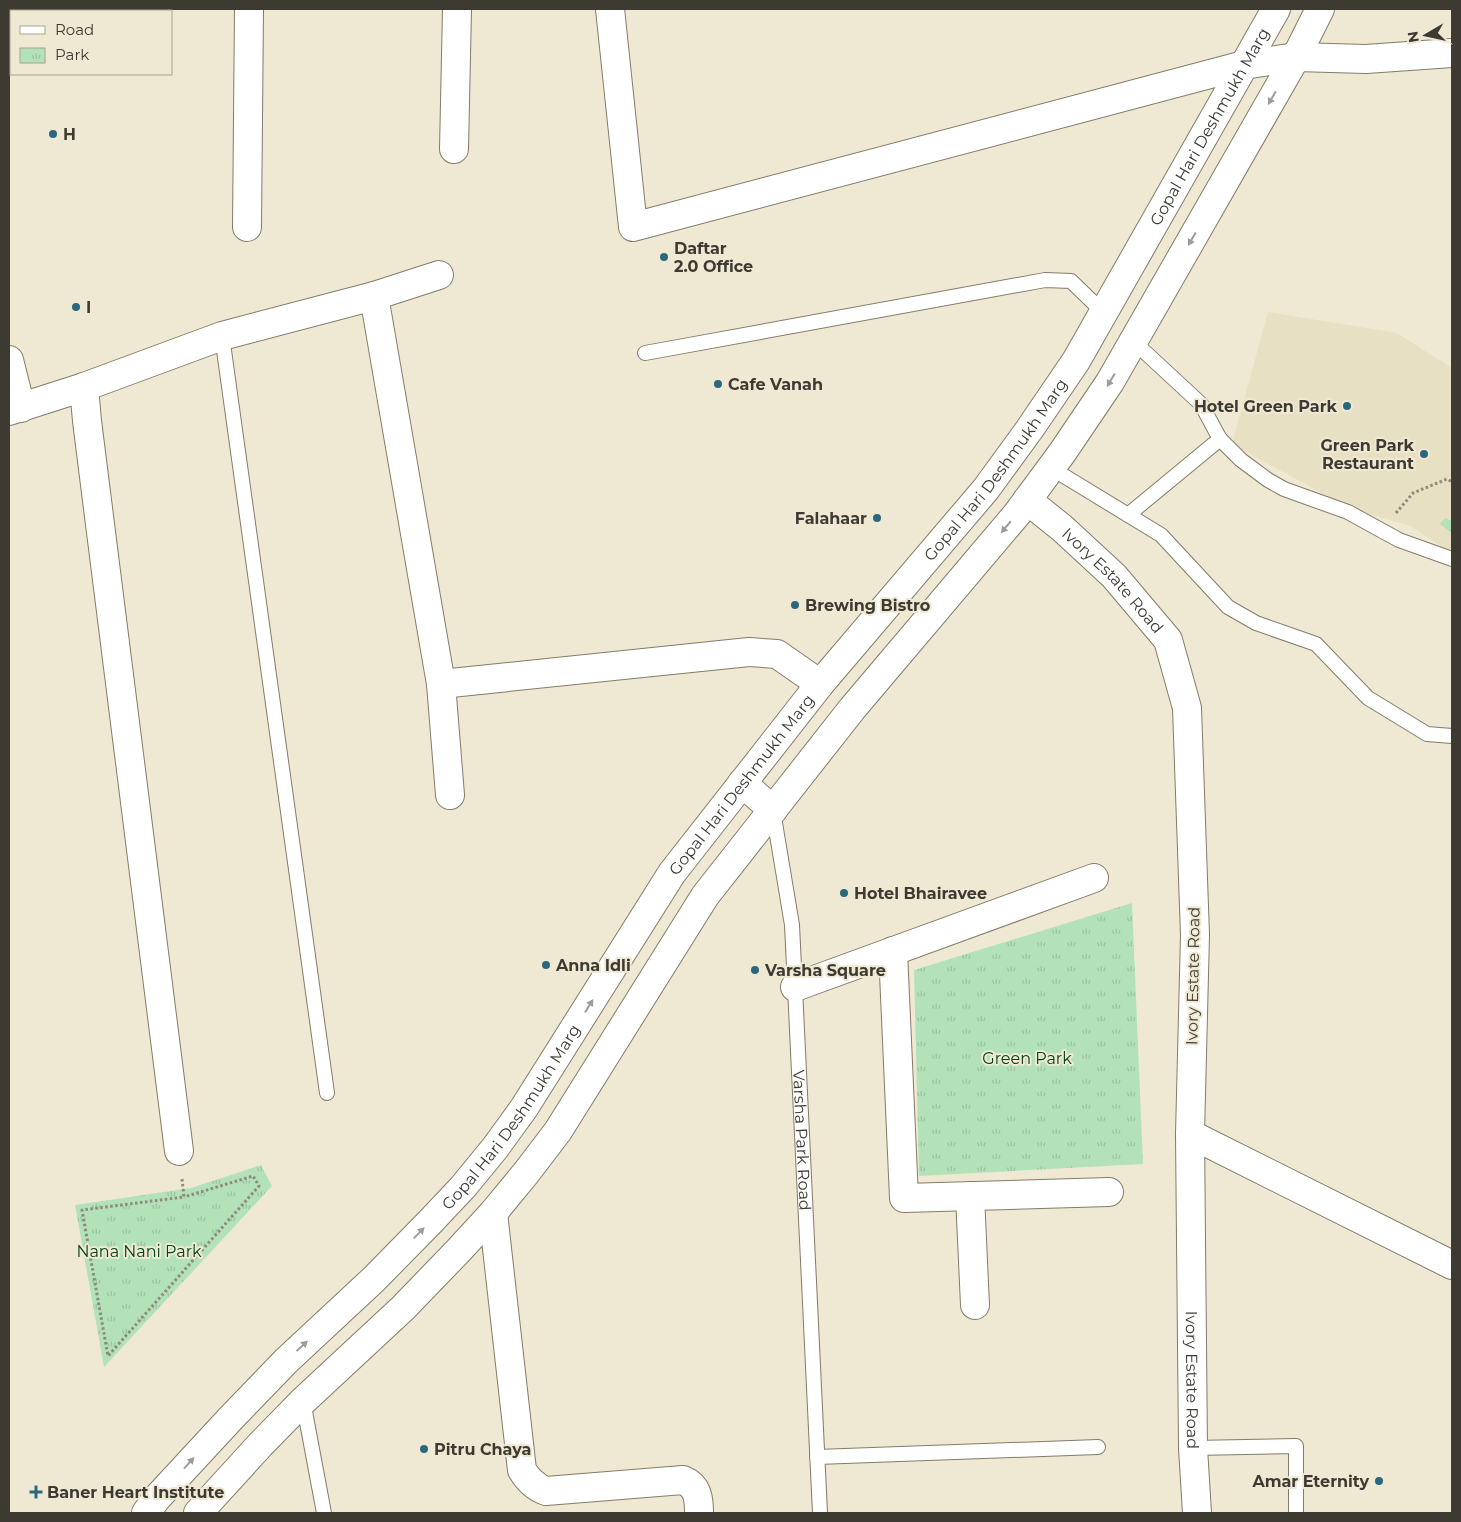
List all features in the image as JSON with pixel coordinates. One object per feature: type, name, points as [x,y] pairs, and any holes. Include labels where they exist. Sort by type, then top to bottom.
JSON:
[{"type":"street","points":[[247,227],[249,9]]},
{"type":"street","points":[[454,148],[457,9]]},
{"type":"street","points":[[610,9],[633,227],[1244,65],[1296,57],[1366,59],[1452,53]]},
{"type":"street","name":"Gopal Hari Deshmukh Marg","points":[[146,1513],[156,1499],[231,1418],[286,1361],[406,1246],[463,1187],[489,1155],[524,1108],[672,873],[820,684],[986,489],[1030,430],[1076,361],[1276,9]]},
{"type":"street","points":[[200,1512],[260,1445],[303,1401],[402,1308],[493,1213],[558,1131],[705,896],[852,710],[1017,514],[1110,382],[1296,57],[1320,9]]},
{"type":"street","points":[[9,360],[15,410],[84,388],[222,336],[374,296],[439,275]]},
{"type":"street","points":[[374,296],[441,684],[450,795]]},
{"type":"street","points":[[84,388],[179,1151]]},
{"type":"street","name":"Ivory Estate Road","points":[[1027,500],[1062,528],[1114,576],[1168,640],[1187,708],[1195,934],[1190,1134],[1193,1448],[1197,1513]]},
{"type":"street","points":[[441,684],[749,652],[777,654],[820,684]]},
{"type":"street","points":[[742,783],[773,810]]},
{"type":"street","points":[[795,987],[1094,878]]},
{"type":"street","points":[[893,951],[904,1198],[1109,1192]]},
{"type":"street","points":[[1190,1134],[1452,1265]]},
{"type":"street","points":[[970,1196],[975,1305]]},
{"type":"street","points":[[493,1213],[522,1470],[534,1485],[546,1491],[683,1480],[693,1485],[699,1500],[699,1513]]},
{"type":"lane","points":[[645,353],[1045,280],[1071,281],[1103,312]]},
{"type":"lane","points":[[222,336],[327,1094]]},
{"type":"lane","points":[[1133,341],[1201,404],[1220,439],[1241,460],[1268,480],[1284,489],[1348,512],[1399,540],[1452,559]]},
{"type":"lane","points":[[1128,515],[1220,439]]},
{"type":"lane","points":[[1051,468],[1161,535],[1228,607],[1256,623],[1316,644],[1368,698],[1427,734],[1452,736]]},
{"type":"lane","name":"Varsha Park Road","points":[[773,810],[792,925],[820,1513]]},
{"type":"lane","points":[[303,1401],[324,1513]]},
{"type":"lane","points":[[1193,1448],[1296,1446],[1296,1513]]},
{"type":"lane","points":[[817,1457],[1098,1447]]},
{"type":"path","points":[[1390,535],[1395,515],[1413,493],[1447,479],[1452,482]]},
{"type":"path","points":[[179,1151],[184,1196]]},
{"type":"path","points":[[253,1176],[259,1186],[108,1356],[82,1210],[184,1196],[253,1176]]},
{"type":"shaded area","name":"Hotel Green Park","points":[[1268,312],[1397,333],[1452,368],[1452,554],[1411,526],[1349,508],[1232,444]]},
{"type":"green space","points":[[1445,518],[1452,521],[1452,533],[1440,524]]},
{"type":"green space","name":"Green Park","points":[[1132,903],[1143,1164],[919,1176],[914,970]]},
{"type":"green space","name":"Nana Nani Park","points":[[261,1165],[272,1186],[104,1367],[75,1205],[191,1188]]},
{"type":"place","name":"H","points":[[53,134]]},
{"type":"place","name":"Daftar 2.0 Office","points":[[664,257]]},
{"type":"place","name":"I","points":[[76,307]]},
{"type":"place","name":"Cafe Vanah","points":[[718,384]]},
{"type":"place","name":"Hotel Green Park","points":[[1347,406]]},
{"type":"place","name":"Green Park Restaurant","points":[[1424,454]]},
{"type":"place","name":"Falahaar","points":[[877,518]]},
{"type":"place","name":"Brewing Bistro","points":[[795,605]]},
{"type":"place","name":"Hotel Bhairavee","points":[[844,893]]},
{"type":"place","name":"Anna Idli","points":[[546,965]]},
{"type":"place","name":"Varsha Square","points":[[755,970]]},
{"type":"place","name":"Pitru Chaya","points":[[424,1449]]},
{"type":"place","name":"Amar Eternity","points":[[1379,1481]]},
{"type":"place","name":"Baner Heart Institute","points":[[36,1492]]}]
